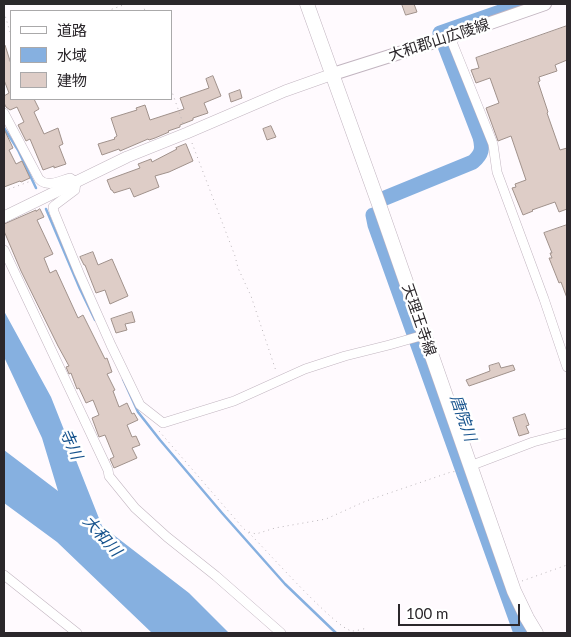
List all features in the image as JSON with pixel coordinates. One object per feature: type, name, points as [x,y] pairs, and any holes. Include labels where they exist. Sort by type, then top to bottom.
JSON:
[{"type":"main road","name":"天理王寺線","points":[[307,4],[512,584],[536,633]]},
{"type":"main road","name":"大和郡山広陵線","points":[[333,74],[450,37],[545,4]]},
{"type":"street","points":[[450,37],[493,144],[497,172],[567,367]]},
{"type":"street","points":[[4,217],[127,157],[285,91],[333,74]]},
{"type":"street","points":[[4,113],[38,179],[47,184],[70,178],[76,182]]},
{"type":"street","points":[[76,182],[75,190],[55,204],[53,207],[54,212],[111,345],[140,405],[163,423],[234,401],[305,369],[424,334]]},
{"type":"street","points":[[4,250],[108,470],[109,476],[135,508],[166,537],[216,576],[281,633]]},
{"type":"street","points":[[470,466],[533,442],[567,433]]},
{"type":"street","points":[[4,575],[77,633]]},
{"type":"path","points":[[110,10],[126,4]]},
{"type":"path","points":[[4,12],[10,32]]},
{"type":"path","points":[[172,91],[280,380]]},
{"type":"path","points":[[4,191],[38,179]]},
{"type":"path","points":[[156,427],[237,521],[300,587],[342,626],[352,631],[367,628]]},
{"type":"path","points":[[248,532],[256,534],[275,528],[326,519],[366,501],[470,466]]},
{"type":"path","points":[[512,584],[567,565]]},
{"type":"water","name":"大和川","points":[[4,311],[51,397],[102,526],[189,593],[229,633],[152,633],[57,542],[4,503],[4,450],[58,491],[42,438],[4,357]]},
{"type":"building","points":[[402,4],[414,4],[417,12],[406,15]]},
{"type":"building","points":[[567,26],[567,60],[555,65],[557,71],[539,77],[540,81],[538,82],[560,150],[567,148],[567,209],[559,212],[555,202],[523,215],[512,188],[516,187],[515,184],[526,180],[511,136],[498,141],[486,108],[499,103],[490,78],[476,83],[471,70],[479,68],[476,58]]},
{"type":"building","points":[[5,45],[10,61],[10,100],[34,100],[39,109],[34,112],[44,134],[58,128],[63,144],[59,146],[66,164],[43,170],[30,139],[26,141],[18,125],[24,122],[17,107],[10,110],[4,103],[4,96],[9,93],[4,80]]},
{"type":"building","points":[[213,76],[221,96],[204,103],[208,113],[193,118],[193,120],[180,125],[180,127],[155,138],[120,151],[119,149],[102,155],[98,144],[115,139],[117,136],[111,118],[137,110],[136,108],[145,105],[150,120],[184,109],[180,98],[209,88],[206,79]]},
{"type":"building","points":[[240,90],[242,98],[231,102],[229,94]]},
{"type":"building","points":[[271,126],[276,137],[267,140],[263,129]]},
{"type":"building","points":[[4,129],[13,148],[9,150],[16,164],[22,161],[30,178],[4,187]]},
{"type":"building","points":[[186,144],[193,161],[155,176],[159,187],[134,197],[130,188],[114,193],[111,190],[107,180],[140,168],[138,164],[151,159],[152,162]]},
{"type":"building","points":[[40,209],[44,217],[37,220],[53,254],[44,258],[50,273],[56,270],[78,318],[83,315],[105,359],[107,358],[112,372],[107,374],[115,390],[113,391],[119,407],[127,403],[132,414],[134,413],[138,420],[127,425],[132,437],[136,436],[140,445],[132,448],[137,458],[114,468],[110,459],[114,457],[105,435],[99,437],[92,418],[99,415],[93,400],[86,403],[79,388],[77,389],[71,373],[69,374],[66,367],[69,366],[21,271],[4,231],[4,224]]},
{"type":"building","points":[[567,225],[567,298],[549,258],[552,258],[550,253],[552,253],[544,233]]},
{"type":"building","points":[[93,252],[98,265],[112,259],[128,296],[110,304],[105,290],[96,293],[80,257]]},
{"type":"building","points":[[132,312],[135,322],[125,324],[127,330],[116,333],[111,319]]},
{"type":"building","points":[[499,363],[501,368],[513,365],[515,370],[469,386],[466,380],[490,371],[489,366]]},
{"type":"building","points":[[525,414],[529,425],[526,426],[529,433],[519,436],[513,418]]},
{"type":"waterway","name":"唐院川","points":[[385,198],[473,162],[480,154],[480,137],[440,33],[523,4]]},
{"type":"waterway","points":[[4,128],[18,150],[36,188]]},
{"type":"waterway","points":[[46,209],[95,320]]},
{"type":"waterway","name":"唐院川","points":[[373,215],[521,633]]},
{"type":"waterway","points":[[123,379],[138,412],[160,440],[285,584],[336,633]]},
{"type":"water label","name":"寺川","points":[[71,444]]}]
